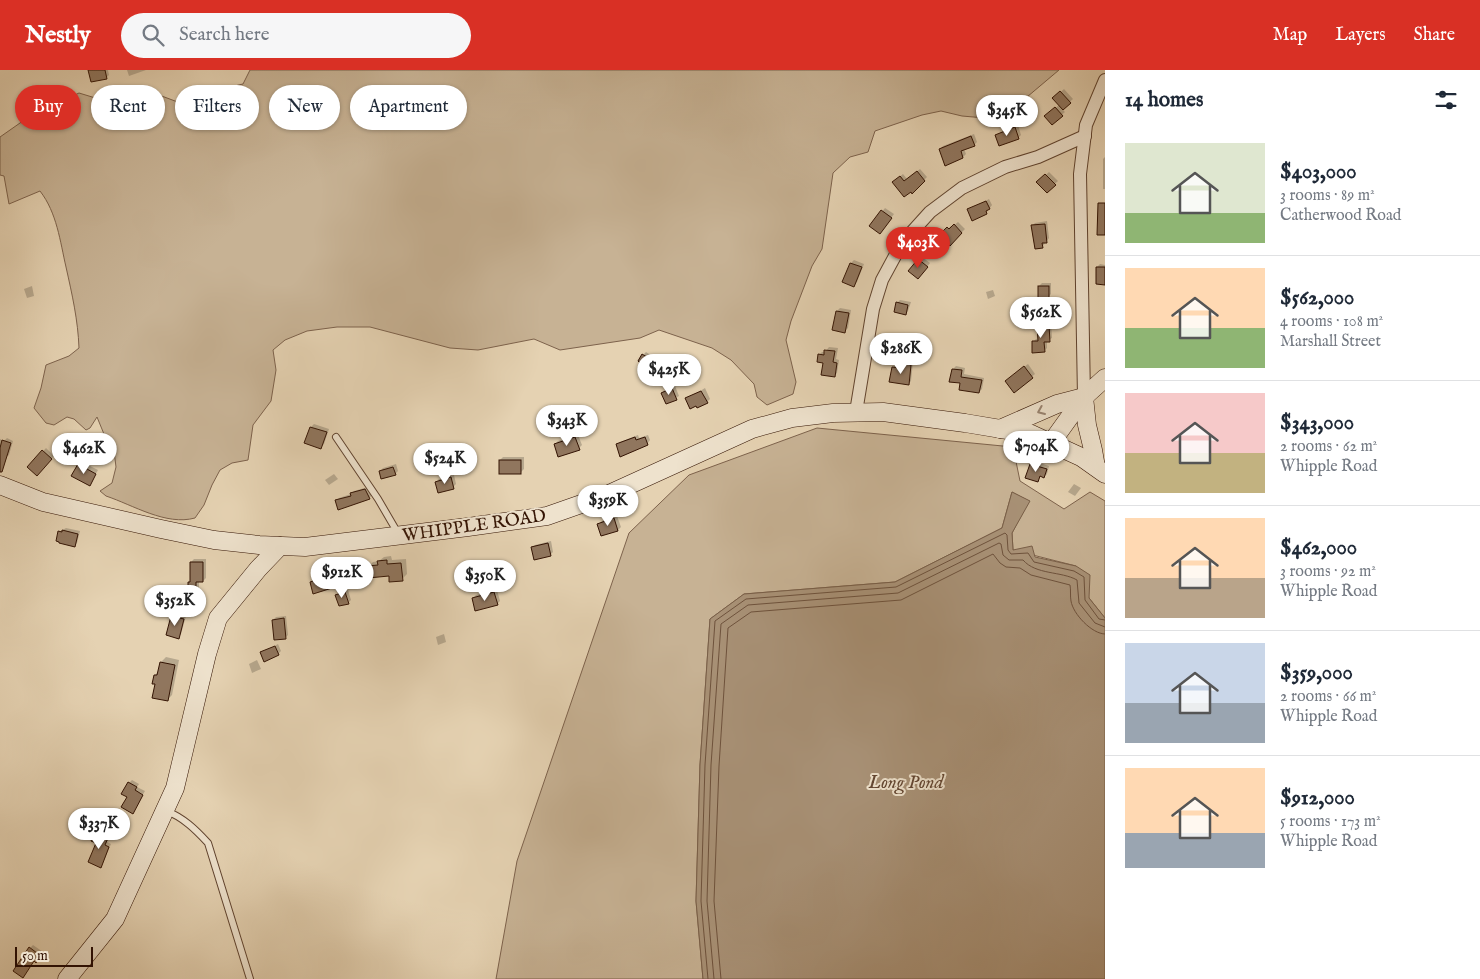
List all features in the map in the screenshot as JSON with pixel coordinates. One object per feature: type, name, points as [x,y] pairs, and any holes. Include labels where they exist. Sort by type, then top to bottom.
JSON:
[{"type":"main road","points":[[1052,443],[1084,397],[1105,378]]},
{"type":"main road","points":[[1000,429],[1057,404],[1084,397]]},
{"type":"main road","points":[[1084,397],[1087,425],[1100,471]]},
{"type":"main road","name":"WHIPPLE ROAD","points":[[0,485],[43,502],[117,520],[214,540],[280,546],[314,546],[547,516],[607,495],[752,429],[792,418],[833,413],[883,412],[1031,434],[1081,457],[1100,471]]},
{"type":"main road","points":[[67,979],[115,919],[175,788],[207,654],[218,618],[258,569],[280,546]]},
{"type":"street","points":[[1084,397],[1080,174],[1086,125],[1105,80]]},
{"type":"street","points":[[856,412],[872,309],[882,280],[902,243],[930,212],[962,188],[1005,167],[1038,157],[1085,136]]},
{"type":"lane","points":[[336,437],[378,499],[400,536]]},
{"type":"lane","points":[[165,810],[181,818],[208,843],[250,979]]},
{"type":"shaded area","points":[[250,70],[1059,70],[1008,113],[985,118],[962,116],[941,111],[922,115],[875,131],[868,152],[850,157],[833,173],[822,249],[812,266],[791,321],[786,340],[796,382],[793,394],[767,405],[757,397],[754,384],[731,360],[712,348],[659,330],[640,338],[560,350],[534,339],[478,350],[450,348],[370,327],[337,327],[307,331],[285,340],[273,350],[276,370],[271,401],[253,425],[248,460],[232,463],[220,470],[204,505],[195,518],[184,520],[161,517],[106,496],[100,491],[112,483],[116,467],[114,451],[106,439],[97,417],[90,428],[86,430],[74,419],[67,417],[54,425],[46,423],[34,408],[46,365],[69,356],[79,348],[77,327],[60,237],[50,208],[40,191],[9,204],[4,176],[0,175],[0,137],[15,126],[15,130],[81,130],[81,94],[91,97],[91,130],[165,130],[165,97],[175,101],[175,130],[259,130],[259,85],[239,85],[243,84]]},
{"type":"shaded area","points":[[817,428],[1013,447],[1020,481],[1064,509],[1090,492],[1105,501],[1105,618],[1089,598],[1076,566],[1013,550],[1012,533],[1029,501],[1012,492],[1002,528],[895,582],[744,594],[710,619],[700,765],[696,901],[703,979],[496,979],[517,861],[629,533],[689,475]]},
{"type":"water","name":"Long Pond","points":[[1012,492],[1030,501],[1012,533],[1013,550],[1032,546],[1035,557],[1076,566],[1090,575],[1089,598],[1105,618],[1105,979],[703,979],[696,901],[700,765],[710,619],[744,594],[895,582],[1002,528]]},
{"type":"building","points":[[88,70],[105,70],[107,79],[91,82]]},
{"type":"building","points":[[1060,91],[1071,103],[1063,110],[1052,98]]},
{"type":"building","points":[[1055,107],[1063,116],[1052,125],[1044,116]]},
{"type":"building","points":[[1015,127],[1019,139],[999,146],[995,135]]},
{"type":"building","points":[[971,136],[975,146],[961,151],[963,158],[945,166],[939,149]]},
{"type":"building","points":[[917,171],[925,181],[912,194],[911,192],[904,197],[892,182],[900,176],[904,181]]},
{"type":"building","points":[[1045,174],[1056,185],[1047,193],[1036,182]]},
{"type":"building","points":[[986,201],[990,209],[986,211],[987,214],[972,221],[967,209]]},
{"type":"building","points":[[1098,203],[1105,203],[1105,235],[1097,235]]},
{"type":"building","points":[[881,210],[892,218],[880,234],[869,226]]},
{"type":"building","points":[[954,224],[962,233],[950,246],[939,235],[947,227],[949,229]]},
{"type":"building","points":[[1045,224],[1047,243],[1042,243],[1043,248],[1035,249],[1031,225]]},
{"type":"building","points":[[918,259],[928,267],[918,279],[908,271]]},
{"type":"building","points":[[850,263],[862,267],[854,287],[842,282]]},
{"type":"building","points":[[1096,267],[1105,267],[1105,285],[1096,284]]},
{"type":"building","points":[[1038,286],[1049,286],[1049,299],[1038,299]]},
{"type":"building","points":[[896,302],[908,305],[906,315],[894,312]]},
{"type":"building","points":[[836,311],[849,313],[845,333],[832,330]]},
{"type":"building","points":[[1049,325],[1050,342],[1044,342],[1045,352],[1032,353],[1032,341],[1038,341],[1037,326]]},
{"type":"building","points":[[824,350],[835,351],[833,362],[837,363],[835,377],[821,375],[823,363],[817,362],[818,354],[824,355]]},
{"type":"building","points":[[642,354],[653,361],[651,364],[659,370],[653,378],[638,368],[641,364],[638,361]]},
{"type":"building","points":[[900,363],[911,365],[909,385],[889,382],[892,367],[900,368]]},
{"type":"building","points":[[1024,366],[1033,378],[1014,393],[1005,381]]},
{"type":"building","points":[[952,369],[962,370],[961,377],[982,380],[979,393],[959,390],[960,383],[949,382]]},
{"type":"building","points":[[672,388],[677,400],[666,404],[661,393]]},
{"type":"building","points":[[701,391],[708,403],[690,409],[685,398]]},
{"type":"building","points":[[310,427],[327,432],[321,449],[304,443]]},
{"type":"building","points":[[575,437],[580,450],[558,457],[554,444]]},
{"type":"building","points":[[635,437],[636,440],[645,437],[648,445],[620,457],[616,444]]},
{"type":"building","points":[[2,440],[11,443],[2,472],[0,472],[0,448]]},
{"type":"building","points":[[42,450],[52,459],[37,476],[27,467]]},
{"type":"building","points":[[499,460],[521,460],[521,474],[499,474]]},
{"type":"building","points":[[78,464],[96,474],[90,486],[71,476]]},
{"type":"building","points":[[1030,464],[1047,469],[1044,478],[1040,476],[1038,482],[1025,478]]},
{"type":"building","points":[[393,467],[396,475],[381,479],[379,471]]},
{"type":"building","points":[[451,477],[454,489],[438,493],[435,482]]},
{"type":"building","points":[[365,489],[370,499],[338,510],[335,500],[351,496],[350,493]]},
{"type":"building","points":[[614,518],[618,531],[601,536],[597,524]]},
{"type":"building","points":[[62,530],[78,534],[75,547],[56,541],[58,531],[62,532]]},
{"type":"building","points":[[548,543],[551,556],[534,560],[531,547]]},
{"type":"building","points":[[387,560],[387,564],[401,563],[403,581],[389,582],[389,576],[368,578],[367,566],[378,565],[377,561]]},
{"type":"building","points":[[190,562],[203,562],[203,582],[196,582],[196,592],[188,592]]},
{"type":"building","points":[[329,576],[332,588],[313,594],[310,582]]},
{"type":"building","points":[[345,592],[349,604],[339,606],[335,595]]},
{"type":"building","points":[[494,592],[498,605],[475,611],[472,598]]},
{"type":"building","points":[[171,616],[184,619],[179,639],[166,635]]},
{"type":"building","points":[[284,618],[286,639],[274,640],[272,620]]},
{"type":"building","points":[[275,646],[279,655],[264,662],[260,652]]},
{"type":"building","points":[[160,662],[175,665],[168,701],[152,698],[155,684],[152,684],[154,675],[157,675]]},
{"type":"building","points":[[128,782],[137,787],[135,790],[143,795],[133,814],[121,807],[127,797],[121,794]]},
{"type":"building","points":[[94,833],[108,838],[105,845],[109,847],[101,868],[88,862],[96,843],[91,841]]},
{"type":"building","points":[[29,947],[41,956],[36,963],[34,961],[23,978],[13,971]]}]
